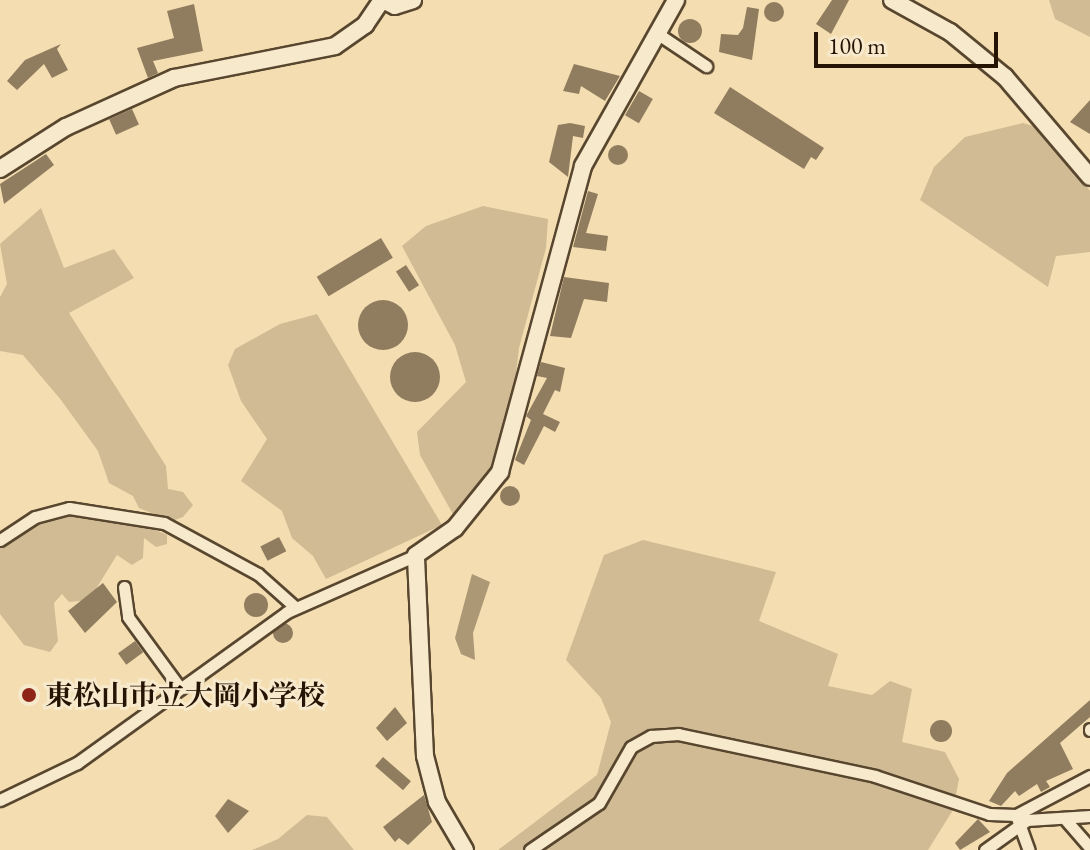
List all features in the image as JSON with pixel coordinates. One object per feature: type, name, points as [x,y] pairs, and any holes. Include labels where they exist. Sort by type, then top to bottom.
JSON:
[{"type":"street","points":[[0,169],[66,127],[174,78],[335,46],[365,25],[383,0],[395,6],[413,0]]},
{"type":"street","points":[[0,800],[77,763],[295,607],[416,555],[469,514],[500,472],[519,423],[571,200],[606,121],[676,0]]},
{"type":"street","points":[[892,0],[950,32],[1005,77],[1088,169]]},
{"type":"street","points":[[658,34],[706,66]]},
{"type":"street","points":[[0,540],[35,517],[69,508],[164,523],[258,574],[295,607]]},
{"type":"street","points":[[416,555],[425,756],[437,802],[465,850]]},
{"type":"street","points":[[124,587],[128,617],[180,688]]},
{"type":"street","points":[[530,850],[599,803],[631,747],[651,736],[678,734],[875,776],[989,814],[1018,820],[1090,816]]},
{"type":"street","points":[[985,850],[1018,820],[1090,776]]},
{"type":"street","points":[[1065,819],[1090,848]]},
{"type":"street","points":[[1018,820],[1029,850]]},
{"type":"shaded area","points":[[1049,0],[1090,0],[1090,37],[1055,19]]},
{"type":"shaded area","points":[[1023,123],[1043,129],[1090,191],[1090,252],[1056,256],[1048,287],[920,200],[934,167],[965,137]]},
{"type":"shaded area","points":[[483,206],[548,219],[546,248],[519,348],[512,409],[492,468],[454,516],[420,455],[417,432],[466,382],[455,345],[402,246],[426,226]]},
{"type":"shaded area","points":[[41,208],[64,268],[114,249],[134,278],[69,313],[166,466],[168,489],[183,492],[193,505],[183,517],[172,521],[139,508],[133,496],[109,483],[98,451],[61,400],[23,355],[0,351],[0,297],[7,284],[0,244]]},
{"type":"shaded area","points":[[317,314],[442,525],[326,579],[313,556],[292,538],[282,511],[241,481],[267,439],[241,401],[228,365],[235,349],[280,324]]},
{"type":"shaded area","points":[[79,513],[151,528],[167,535],[167,544],[156,547],[144,538],[143,558],[132,565],[117,555],[89,600],[69,602],[62,594],[54,603],[58,641],[50,652],[24,645],[0,614],[0,547],[37,524]]},
{"type":"shaded area","points":[[643,540],[776,572],[759,621],[838,654],[828,686],[872,695],[890,681],[912,689],[902,742],[945,752],[959,779],[953,810],[928,850],[498,850],[597,775],[611,722],[601,698],[566,660],[604,555]]},
{"type":"shaded area","points":[[472,574],[490,582],[473,633],[475,660],[461,654],[455,638]]},
{"type":"shaded area","points":[[307,815],[327,817],[354,850],[252,850],[278,839]]},
{"type":"building","points":[[832,0],[849,0],[831,34],[816,24]]},
{"type":"building","points":[[770,2],[778,2],[784,12],[778,22],[770,22],[764,16],[764,8]]},
{"type":"building","points":[[194,4],[203,51],[153,61],[158,73],[148,78],[137,48],[174,38],[167,11]]},
{"type":"building","points":[[747,7],[759,9],[752,60],[719,52],[721,34],[738,35],[743,28]]},
{"type":"building","points":[[690,19],[699,22],[702,31],[699,40],[690,43],[681,40],[678,31],[681,22]]},
{"type":"building","points":[[61,44],[57,49],[68,70],[52,78],[44,64],[17,90],[7,81],[25,60]]},
{"type":"building","points":[[574,64],[620,76],[605,101],[581,86],[579,94],[563,91]]},
{"type":"building","points":[[730,87],[824,148],[816,160],[811,157],[804,169],[714,113]]},
{"type":"building","points":[[639,91],[653,99],[639,123],[625,115]]},
{"type":"building","points":[[1090,100],[1090,134],[1070,122]]},
{"type":"building","points":[[132,109],[139,125],[116,135],[109,119]]},
{"type":"building","points":[[570,123],[585,126],[583,138],[573,136],[568,177],[549,162],[558,125]]},
{"type":"building","points":[[618,145],[625,148],[628,155],[625,162],[618,165],[611,162],[608,155],[611,148]]},
{"type":"building","points":[[46,154],[54,165],[4,204],[0,184]]},
{"type":"building","points":[[588,191],[598,194],[586,233],[608,236],[606,251],[573,247]]},
{"type":"building","points":[[381,238],[393,258],[329,296],[317,277]]},
{"type":"building","points":[[406,265],[419,285],[409,292],[396,272]]},
{"type":"building","points":[[564,277],[609,283],[607,302],[584,299],[571,338],[550,336]]},
{"type":"building","points":[[383,300],[401,307],[408,325],[401,343],[383,350],[365,343],[358,325],[365,307]]},
{"type":"building","points":[[415,352],[433,359],[440,377],[433,395],[415,402],[397,395],[390,377],[397,359]]},
{"type":"building","points":[[541,362],[565,368],[560,392],[555,390],[543,414],[560,422],[555,432],[544,426],[524,465],[515,460],[531,420],[526,416],[547,378],[537,376]]},
{"type":"building","points":[[506,486],[514,486],[520,496],[514,506],[506,506],[500,500],[500,492]]},
{"type":"building","points":[[279,537],[286,551],[268,561],[260,547]]},
{"type":"building","points":[[103,583],[117,602],[85,633],[68,611]]},
{"type":"building","points":[[251,593],[261,593],[268,600],[268,610],[261,617],[251,617],[244,610],[244,600]]},
{"type":"building","points":[[283,623],[290,626],[293,633],[290,640],[283,643],[276,640],[273,633],[276,626]]},
{"type":"building","points":[[135,641],[143,652],[126,665],[118,653]]},
{"type":"building","points":[[1090,700],[1090,717],[1060,743],[1073,769],[1046,781],[1050,787],[1041,792],[1037,784],[1019,796],[1015,791],[1001,806],[989,801],[1007,773]]},
{"type":"building","points":[[395,707],[407,723],[387,741],[376,728]]},
{"type":"building","points":[[941,720],[949,723],[952,731],[949,739],[941,742],[933,739],[930,731],[933,723]]},
{"type":"building","points":[[383,757],[411,781],[403,790],[375,766]]},
{"type":"building","points":[[424,795],[432,822],[408,845],[399,838],[395,842],[383,827]]},
{"type":"building","points":[[228,799],[249,811],[228,833],[215,816]]},
{"type":"building","points":[[978,819],[990,832],[960,850],[955,843]]},
{"type":"place","name":"東松山市立大岡小学校","points":[[29,695]]}]
